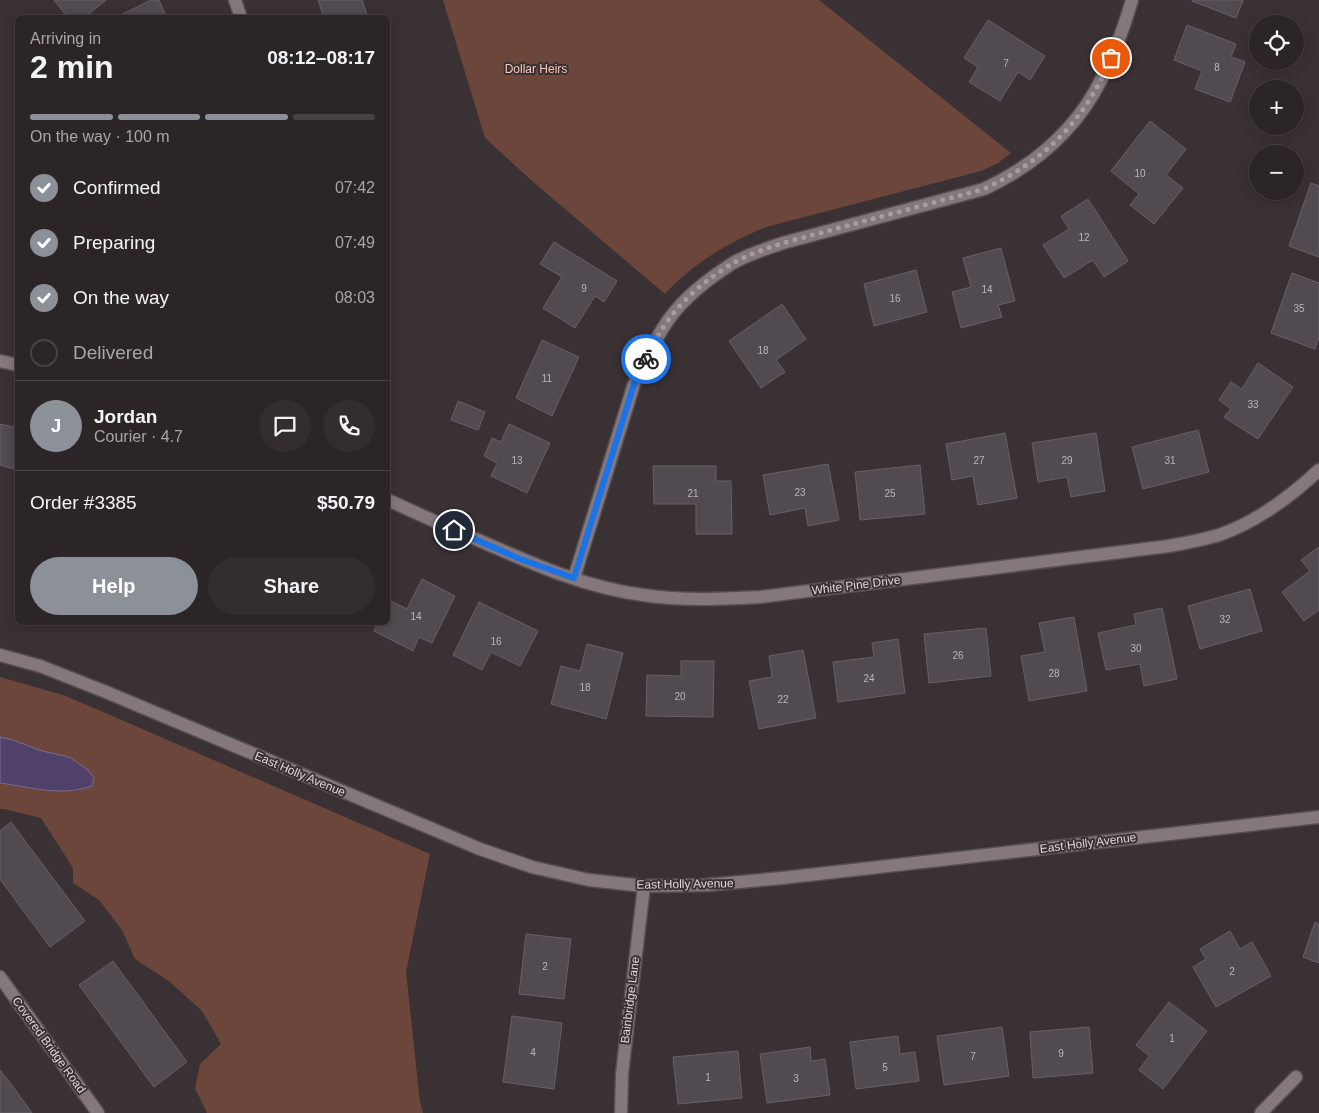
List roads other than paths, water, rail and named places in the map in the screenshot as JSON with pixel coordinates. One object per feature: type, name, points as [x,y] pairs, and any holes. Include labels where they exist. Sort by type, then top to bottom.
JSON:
[{"type":"street","points":[[235,0],[240,15]]},
{"type":"street","points":[[574,578],[634,384],[657,338],[670,318],[689,297],[711,278],[734,263],[760,251],[783,243],[984,189],[1021,169],[1055,142],[1074,123],[1090,100],[1111,58],[1132,0]]},
{"type":"street","points":[[0,361],[15,364]]},
{"type":"street","name":"White Pine Drive","points":[[390,501],[520,559],[607,588],[669,598],[727,599],[770,596],[1196,542],[1244,524],[1265,512],[1286,498],[1319,470]]},
{"type":"street","name":"East Holly Avenue","points":[[0,656],[40,666],[106,692],[480,849],[532,867],[589,880],[644,886],[707,886],[1319,816]]},
{"type":"street","name":"Bainbridge Lane","points":[[621,1113],[625,1048],[644,886]]},
{"type":"street","name":"Covered Bridge Road","points":[[0,977],[98,1113]]},
{"type":"street","points":[[1261,1113],[1296,1077]]},
{"type":"park label","name":"Dollar Heirs","points":[[536,69]]}]
